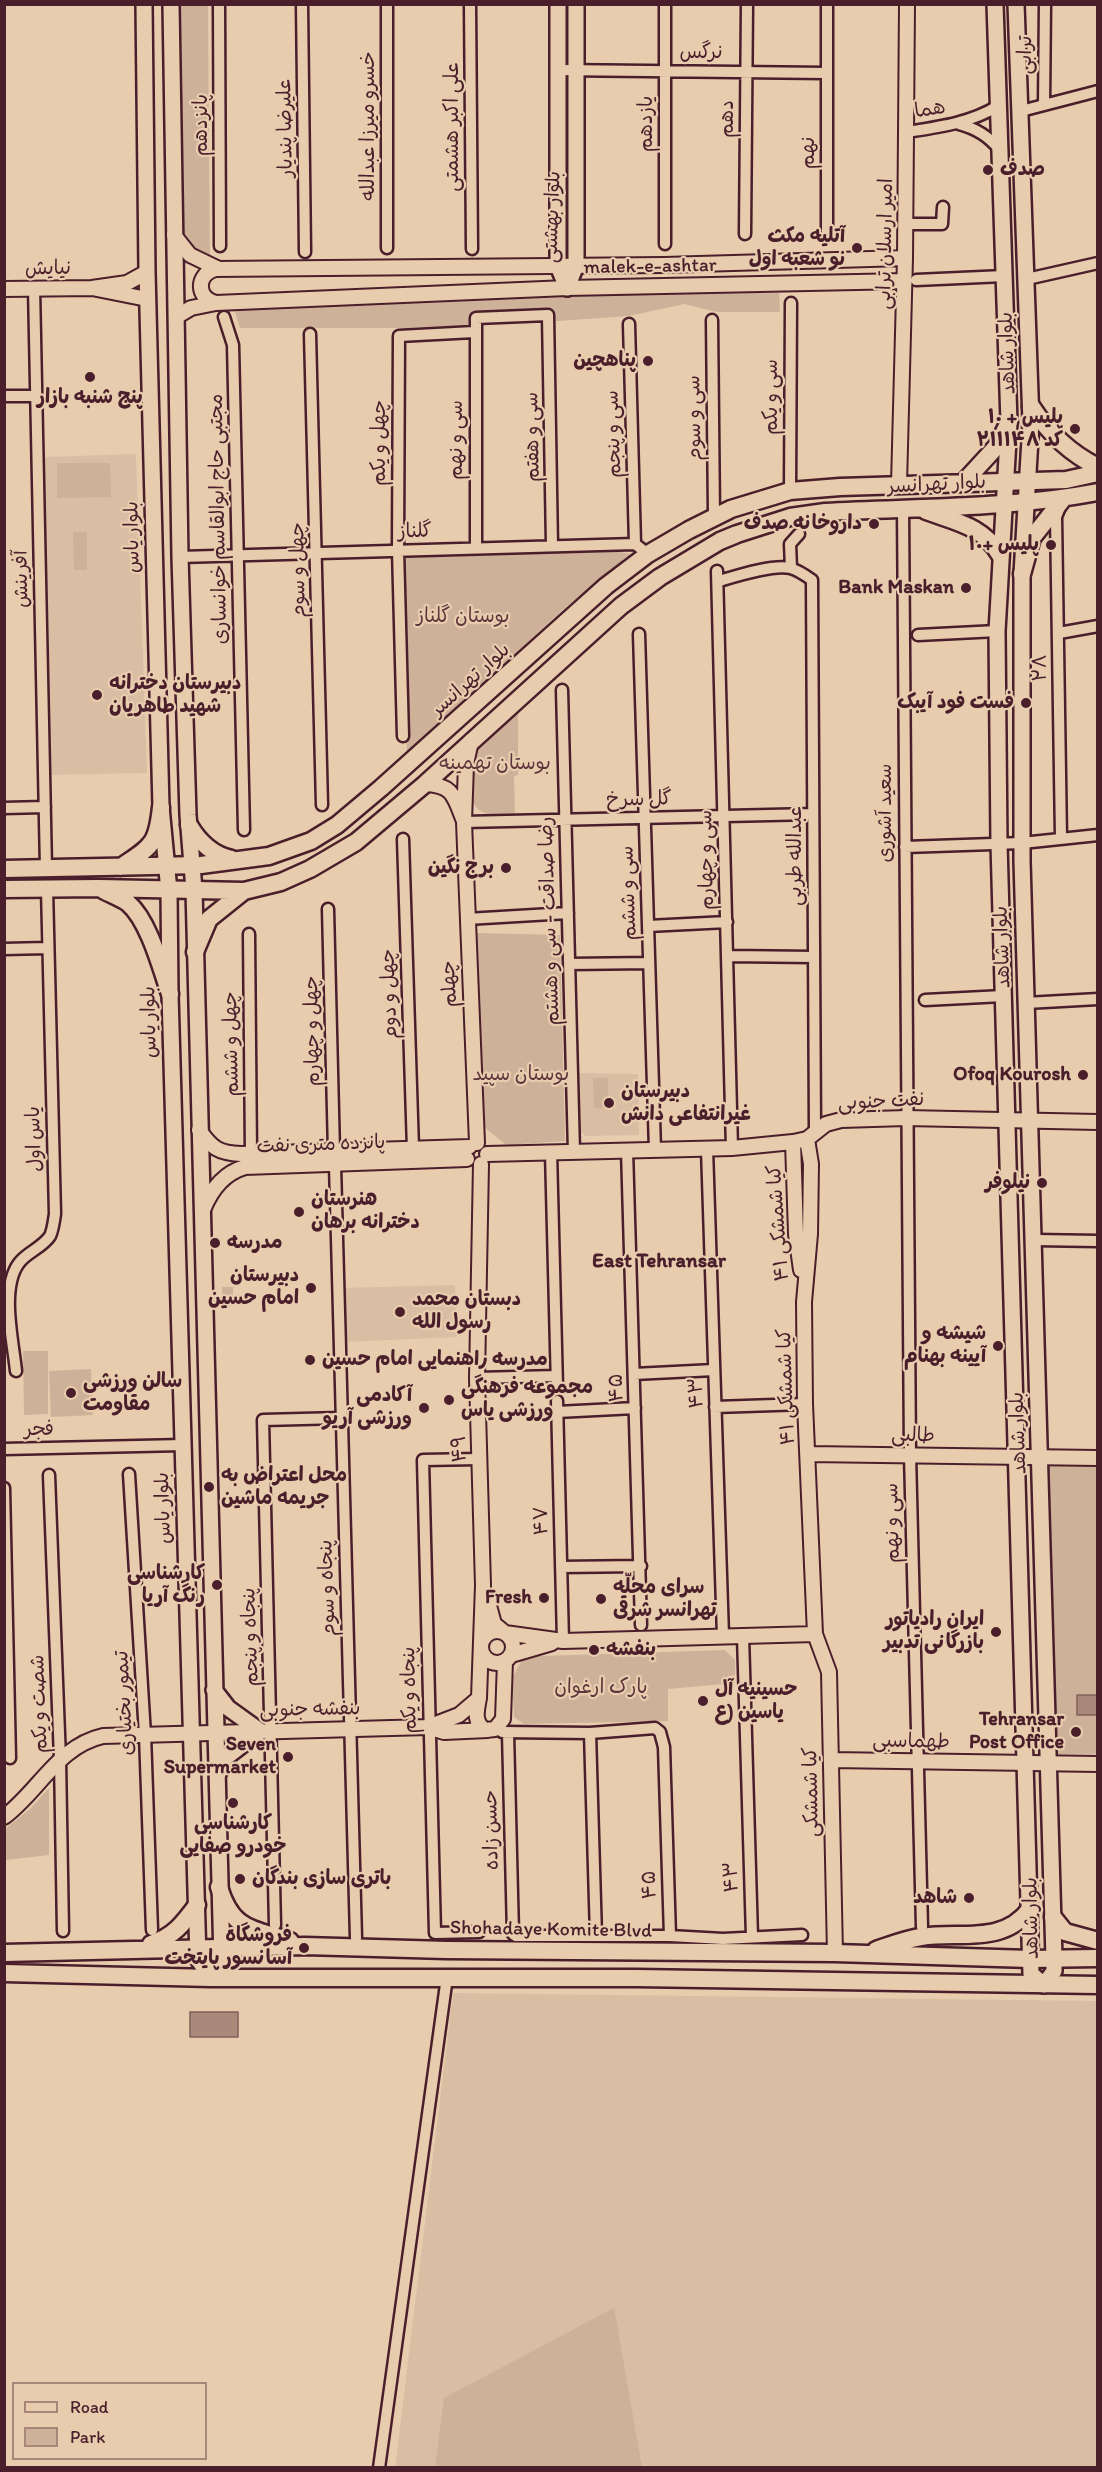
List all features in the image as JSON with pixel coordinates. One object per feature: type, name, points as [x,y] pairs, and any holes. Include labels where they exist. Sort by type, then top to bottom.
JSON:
[{"type":"main road","name":"بلوار یاس","points":[[144,4],[147,299],[161,807],[169,891],[197,1941],[198,1959],[211,1978]]},
{"type":"main road","points":[[171,4],[180,557],[189,825],[194,890],[222,1959],[211,1978]]},
{"type":"main road","name":"بلوار بهشتی","points":[[558,4],[558,266],[567,288]]},
{"type":"main road","name":"بلوار بهشتی","points":[[567,288],[576,265],[576,4]]},
{"type":"main road","name":"بلوار شاهد","points":[[995,4],[1009,422],[997,631],[999,844],[1030,1959],[1031,1974],[1044,1985],[1054,1971],[1054,1959],[1022,843],[1022,574],[1031,414],[1016,4]]},
{"type":"main road","points":[[963,483],[997,446],[1009,422],[1031,414],[1065,446],[1098,466]]},
{"type":"main road","name":"بلوار تهرانسر","points":[[4,869],[191,865],[242,861],[269,856],[311,841],[337,825],[428,747],[642,549],[751,502],[790,491],[899,484],[1066,480],[1098,473]]},
{"type":"main road","name":"بلوار تهرانسر","points":[[4,889],[250,890],[281,882],[310,870],[374,828],[621,606],[678,565],[720,541],[760,525],[795,516],[825,512],[1026,502],[1063,499],[1098,492]]},
{"type":"main road","points":[[1022,574],[1032,538],[1063,499]]},
{"type":"main road","points":[[910,508],[966,524],[992,540],[1000,555]]},
{"type":"main road","points":[[121,867],[145,850],[153,841],[158,833],[161,807]]},
{"type":"main road","points":[[189,825],[201,842],[216,854],[242,861]]},
{"type":"main road","points":[[242,861],[225,868],[225,881],[231,886],[250,890]]},
{"type":"main road","points":[[99,888],[128,904],[153,944],[170,994]]},
{"type":"main road","points":[[195,952],[209,919],[250,890]]},
{"type":"main road","points":[[183,1445],[207,1445]]},
{"type":"main road","points":[[214,1690],[228,1708],[266,1731],[225,1758],[216,1777]]},
{"type":"main road","points":[[219,1887],[224,1902],[234,1919],[255,1929],[305,1946]]},
{"type":"main road","points":[[140,1948],[167,1939],[183,1925],[197,1905]]},
{"type":"main road","points":[[867,1953],[901,1941],[923,1937],[972,1936],[999,1931],[1016,1924],[1030,1909]]},
{"type":"main road","points":[[1053,1917],[1065,1932],[1098,1941]]},
{"type":"main road","name":"Shohadaye Komite Blvd","points":[[4,1953],[140,1948],[197,1941],[221,1941],[446,1950],[867,1953],[1030,1959],[1098,1958]]},
{"type":"main road","points":[[4,1973],[211,1978],[636,1978],[1098,1985]]},
{"type":"street","name":"پانزدهم","points":[[219,4],[220,246]]},
{"type":"street","name":"علیرضا پندیار","points":[[303,4],[305,252]]},
{"type":"street","name":"خسرو میرزا عبدالله","points":[[387,4],[387,248]]},
{"type":"street","name":"علی اکبر هشمتی","points":[[470,4],[472,249]]},
{"type":"street","name":"یازدهم","points":[[665,4],[665,244]]},
{"type":"street","name":"دهم","points":[[745,234],[747,4]]},
{"type":"street","name":"نهم","points":[[827,4],[827,234]]},
{"type":"street","name":"امیر ارسلان ترابی","points":[[899,484],[911,280],[905,258],[908,4]]},
{"type":"street","name":"ترابی","points":[[1044,105],[1045,4]]},
{"type":"street","name":"نرگس","points":[[558,70],[826,73]]},
{"type":"street","points":[[1021,111],[1098,91]]},
{"type":"street","name":"هما","points":[[907,132],[959,123],[984,115],[998,106]]},
{"type":"street","points":[[959,123],[975,128],[989,137],[1000,150]]},
{"type":"street","points":[[906,224],[942,224],[943,207]]},
{"type":"street","points":[[174,235],[190,255],[219,269]]},
{"type":"street","name":"malek-e-ashtar","points":[[219,269],[664,265],[905,258]]},
{"type":"street","points":[[1027,279],[1098,263]]},
{"type":"street","points":[[216,303],[206,298],[200,289],[200,283],[205,274],[219,269]]},
{"type":"street","points":[[92,288],[127,283],[147,272]]},
{"type":"street","points":[[911,280],[1004,276]]},
{"type":"street","name":"malek-e-ashtar","points":[[176,317],[191,308],[216,303],[567,288],[911,280]]},
{"type":"street","name":"آفرینش","points":[[34,288],[46,868]]},
{"type":"street","points":[[92,288],[147,299]]},
{"type":"street","name":"نیایش","points":[[4,289],[92,288]]},
{"type":"street","name":"سی و یکم","points":[[790,491],[791,303]]},
{"type":"street","name":"سی و هفتم","points":[[474,332],[476,318],[548,315],[552,546]]},
{"type":"street","name":"مجتبی حاج ابوالقاسم خوانساری","points":[[224,317],[233,345],[244,830]]},
{"type":"street","name":"سی و سوم","points":[[712,320],[714,516]]},
{"type":"street","name":"سی و پنجم","points":[[629,324],[642,549]]},
{"type":"street","name":"چهل و یکم","points":[[403,736],[398,550],[399,336],[474,332]]},
{"type":"street","name":"سی و نهم","points":[[474,332],[476,548]]},
{"type":"street","name":"چهل و سوم","points":[[310,334],[322,805]]},
{"type":"street","points":[[4,396],[37,396]]},
{"type":"street","name":"۲۸","points":[[1060,838],[1056,517],[1063,499]]},
{"type":"street","name":"سعید آشوری","points":[[906,1118],[904,847],[910,508]]},
{"type":"street","points":[[791,568],[790,544],[799,534]]},
{"type":"street","name":"گلناز","points":[[180,557],[552,546],[642,549]]},
{"type":"street","name":"سی و چهارم","points":[[732,1148],[718,576],[791,568]]},
{"type":"street","name":"عبدالله طربی","points":[[791,568],[812,580],[814,957],[811,1135]]},
{"type":"street","points":[[1059,633],[1098,626]]},
{"type":"street","points":[[918,635],[997,631]]},
{"type":"street","name":"سی و ششم","points":[[639,634],[655,1150]]},
{"type":"street","name":"رضا صداقت - سی و هشتم","points":[[562,690],[574,1152]]},
{"type":"street","name":"چهلم","points":[[471,741],[466,764],[464,822],[476,1155]]},
{"type":"street","points":[[425,784],[446,787],[452,793],[464,822]]},
{"type":"street","points":[[4,807],[45,807]]},
{"type":"street","name":"گل سرخ","points":[[464,822],[813,814]]},
{"type":"street","points":[[904,847],[1022,843],[1098,835]]},
{"type":"street","name":"چهل و دوم","points":[[403,838],[413,1155]]},
{"type":"street","name":"یاس اول","points":[[16,1371],[9,1298],[11,1276],[19,1262],[51,1235],[55,1214],[47,889]]},
{"type":"street","name":"چهل و چهارم","points":[[328,909],[334,1158]]},
{"type":"street","points":[[467,919],[568,913]]},
{"type":"street","points":[[648,926],[727,922]]},
{"type":"street","name":"چهل و ششم","points":[[249,934],[251,1161]]},
{"type":"street","points":[[4,949],[47,948]]},
{"type":"street","points":[[728,956],[814,957]]},
{"type":"street","points":[[569,964],[649,963]]},
{"type":"street","points":[[925,1000],[1003,996]]},
{"type":"street","points":[[1026,1003],[1098,999]]},
{"type":"street","name":"سی و نهم","points":[[906,1118],[910,1455],[922,1927]]},
{"type":"street","name":"نفت جنوبی","points":[[476,1155],[732,1148],[793,1142],[811,1135],[826,1124],[841,1120],[906,1118],[1098,1122]]},
{"type":"street","name":"پانزده متری نفت","points":[[199,1130],[209,1143],[223,1153],[251,1161],[476,1155]]},
{"type":"street","name":"۴۱ کیا شمشکی","points":[[811,1135],[810,1234],[804,1302],[815,1634]]},
{"type":"street","name":"کیا شمشکی ۴۱","points":[[793,1142],[796,1234],[804,1302]]},
{"type":"street","name":"۴۳","points":[[707,1149],[723,1636]]},
{"type":"street","name":"۴۵","points":[[627,1150],[641,1625]]},
{"type":"street","points":[[477,1378],[556,1382],[551,1152]]},
{"type":"street","name":"۴۹","points":[[476,1155],[479,1239],[477,1378],[483,1585]]},
{"type":"street","name":"پنجاه و سوم","points":[[334,1158],[356,1938]]},
{"type":"street","name":"پانزده متری نفت","points":[[201,1215],[210,1194],[232,1171],[251,1161]]},
{"type":"street","points":[[1035,1240],[1098,1241]]},
{"type":"street","points":[[634,1374],[714,1370]]},
{"type":"street","points":[[715,1407],[806,1404]]},
{"type":"street","name":"۴۷","points":[[563,1641],[557,1407],[635,1408]]},
{"type":"street","name":"پنجاه و پنجم","points":[[275,1925],[266,1731],[262,1420],[341,1418]]},
{"type":"street","name":"فجر","points":[[4,1449],[183,1445]]},
{"type":"street","name":"طالبی","points":[[809,1454],[1098,1458]]},
{"type":"street","name":"پنجاه و یکم","points":[[478,1932],[435,1933],[423,1460],[480,1459]]},
{"type":"street","name":"تیمور بختیاری","points":[[129,1474],[145,1735],[152,1930]]},
{"type":"street","name":"شصت و یکم","points":[[49,1475],[60,1759],[63,1931]]},
{"type":"street","points":[[4,1488],[10,1758]]},
{"type":"street","points":[[561,1567],[641,1566]]},
{"type":"street","points":[[483,1585],[494,1624],[511,1639],[513,1647],[508,1658],[503,1719],[499,1727],[490,1730],[481,1727],[476,1719],[479,1698],[483,1585]]},
{"type":"street","points":[[563,1641],[496,1631],[483,1640],[481,1648],[483,1656],[489,1661],[498,1663],[528,1648],[563,1641],[815,1634]]},
{"type":"street","name":"کیا شمشکی","points":[[815,1634],[829,1672],[836,1953]]},
{"type":"street","name":"۴۳","points":[[743,1636],[752,1937]]},
{"type":"street","name":"بنفشه جنوبی","points":[[428,1727],[459,1715],[479,1698]]},
{"type":"street","name":"بنفشه جنوبی","points":[[4,1817],[60,1759],[89,1739],[103,1736],[428,1727],[444,1732],[490,1730],[508,1733],[590,1733],[655,1728]]},
{"type":"street","name":"۴۵","points":[[655,1728],[664,1740],[670,1936]]},
{"type":"street","name":"حسن زاده","points":[[508,1733],[511,1931],[516,1936],[596,1936]]},
{"type":"street","points":[[590,1733],[596,1936],[723,1939],[802,1935]]},
{"type":"street","name":"طهماسبی","points":[[831,1760],[1048,1763]]},
{"type":"street","points":[[1048,1763],[1098,1764]]},
{"type":"street","points":[[1065,1932],[1098,1931]]},
{"type":"street","points":[[380,2468],[447,1977]]},
{"type":"shaded area","points":[[136,454],[147,773],[51,775],[43,457]]},
{"type":"shaded area","name":"دبیرستان غیرانتفاعی دانش","points":[[578,1073],[638,1074],[639,1135],[586,1136],[581,1132]]},
{"type":"shaded area","name":"دبستان محمد رسول الله","points":[[455,1285],[457,1337],[345,1342],[343,1288]]},
{"type":"shaded area","points":[[1077,1695],[1097,1695],[1097,1715],[1077,1715]]},
{"type":"shaded area","points":[[453,1993],[1097,2001],[1097,2467],[395,2468]]},
{"type":"shaded area","points":[[190,2012],[238,2012],[238,2037],[190,2037]]},
{"type":"green space","points":[[178,5],[208,5],[210,264],[182,264]]},
{"type":"green space","points":[[779,293],[780,312],[717,312],[684,304],[629,316],[403,328],[240,328],[234,309],[566,294]]},
{"type":"green space","points":[[57,463],[110,463],[111,497],[57,498]]},
{"type":"green space","points":[[73,532],[87,532],[87,570],[74,570]]},
{"type":"green space","name":"بوستان گلناز","points":[[616,551],[630,554],[568,605],[407,752],[401,558]]},
{"type":"green space","name":"بوستان تهمینه","points":[[518,709],[518,775],[514,776],[515,816],[490,815],[479,810],[472,800],[470,765],[474,752]]},
{"type":"green space","name":"بوستان سپید","points":[[476,933],[560,935],[565,1141],[506,1145],[481,1124]]},
{"type":"green space","points":[[593,1078],[608,1078],[608,1108],[594,1108]]},
{"type":"green space","points":[[222,1287],[233,1287],[233,1306],[222,1307]]},
{"type":"green space","points":[[23,1351],[48,1351],[48,1414],[24,1415]]},
{"type":"green space","name":"سالن ورزشی مقاومت","points":[[91,1369],[93,1415],[51,1417],[49,1371]]},
{"type":"green space","points":[[1049,1466],[1097,1466],[1097,1754],[1057,1754]]},
{"type":"green space","name":"پارک ارغوان","points":[[725,1650],[735,1660],[735,1683],[668,1689],[668,1721],[524,1724],[514,1717],[512,1678],[522,1660],[540,1656]]},
{"type":"green space","points":[[49,1788],[49,1855],[5,1860],[5,1829],[30,1809]]},
{"type":"green space","points":[[614,2308],[642,2467],[435,2467],[444,2398]]},
{"type":"place","name":"صدف","points":[[988,170]]},
{"type":"place","name":"آتلیه مکث نو شعبه اول","points":[[857,248]]},
{"type":"place","name":"پناهچین","points":[[648,361]]},
{"type":"place","name":"پنج شنبه بازار","points":[[90,377]]},
{"type":"place","name":"پلیس + ۱۰ کد ۲۱۱۱۴۸","points":[[1075,429]]},
{"type":"place","name":"داروخانه صدف","points":[[874,524]]},
{"type":"place","name":"پلیس +۱۰","points":[[1051,545]]},
{"type":"place","name":"Bank Maskan","points":[[966,588]]},
{"type":"place","name":"دبیرستان دخترانه شهید طاهریان","points":[[97,695]]},
{"type":"place","name":"فست فود آیبک","points":[[1026,703]]},
{"type":"place","name":"برج نگین","points":[[506,868]]},
{"type":"place","name":"Ofoq Kourosh","points":[[1083,1075]]},
{"type":"place","name":"دبیرستان غیرانتفاعی دانش","points":[[609,1103]]},
{"type":"place","name":"نیلوفر","points":[[1042,1183]]},
{"type":"place","name":"هنرستان دخترانه برهان","points":[[299,1212]]},
{"type":"place","name":"مدرسه","points":[[215,1243]]},
{"type":"place","name":"دبیرستان امام حسین","points":[[311,1288]]},
{"type":"place","name":"دبستان محمد رسول الله","points":[[400,1312]]},
{"type":"place","name":"شیشه و آیینه بهنام","points":[[998,1346]]},
{"type":"place","name":"مدرسه راهنمایی امام حسین","points":[[310,1360]]},
{"type":"place","name":"سالن ورزشی مقاومت","points":[[71,1393]]},
{"type":"place","name":"مجموعه فرهنگی ورزشی یاس","points":[[449,1400]]},
{"type":"place","name":"آکادمی ورزشی آریو","points":[[424,1408]]},
{"type":"place","name":"محل اعتراض به جریمه ماشین","points":[[209,1487]]},
{"type":"place","name":"کارشناسی رنگ آریا","points":[[217,1585]]},
{"type":"place","name":"Fresh","points":[[544,1598]]},
{"type":"place","name":"سرای محلّه تهرانسر شرقی","points":[[601,1599]]},
{"type":"place","name":"ایران رادیاتور بازرگانی تدبیر","points":[[996,1632]]},
{"type":"place","name":"بنفشه","points":[[594,1650]]},
{"type":"place","name":"حسینیه آل یاسین (ع","points":[[703,1701]]},
{"type":"place","name":"Tehransar Post Office","points":[[1076,1732]]},
{"type":"place","name":"Seven Supermarket","points":[[288,1757]]},
{"type":"place","name":"کارشناسی خودرو صفایی","points":[[233,1803]]},
{"type":"place","name":"باتری سازی بندگان","points":[[240,1879]]},
{"type":"place","name":"شاهد","points":[[969,1898]]},
{"type":"place","name":"فروشگاه آسانسور پایتخت","points":[[304,1948]]},
{"type":"district","name":"East Tehransar","points":[[659,1262]]}]
